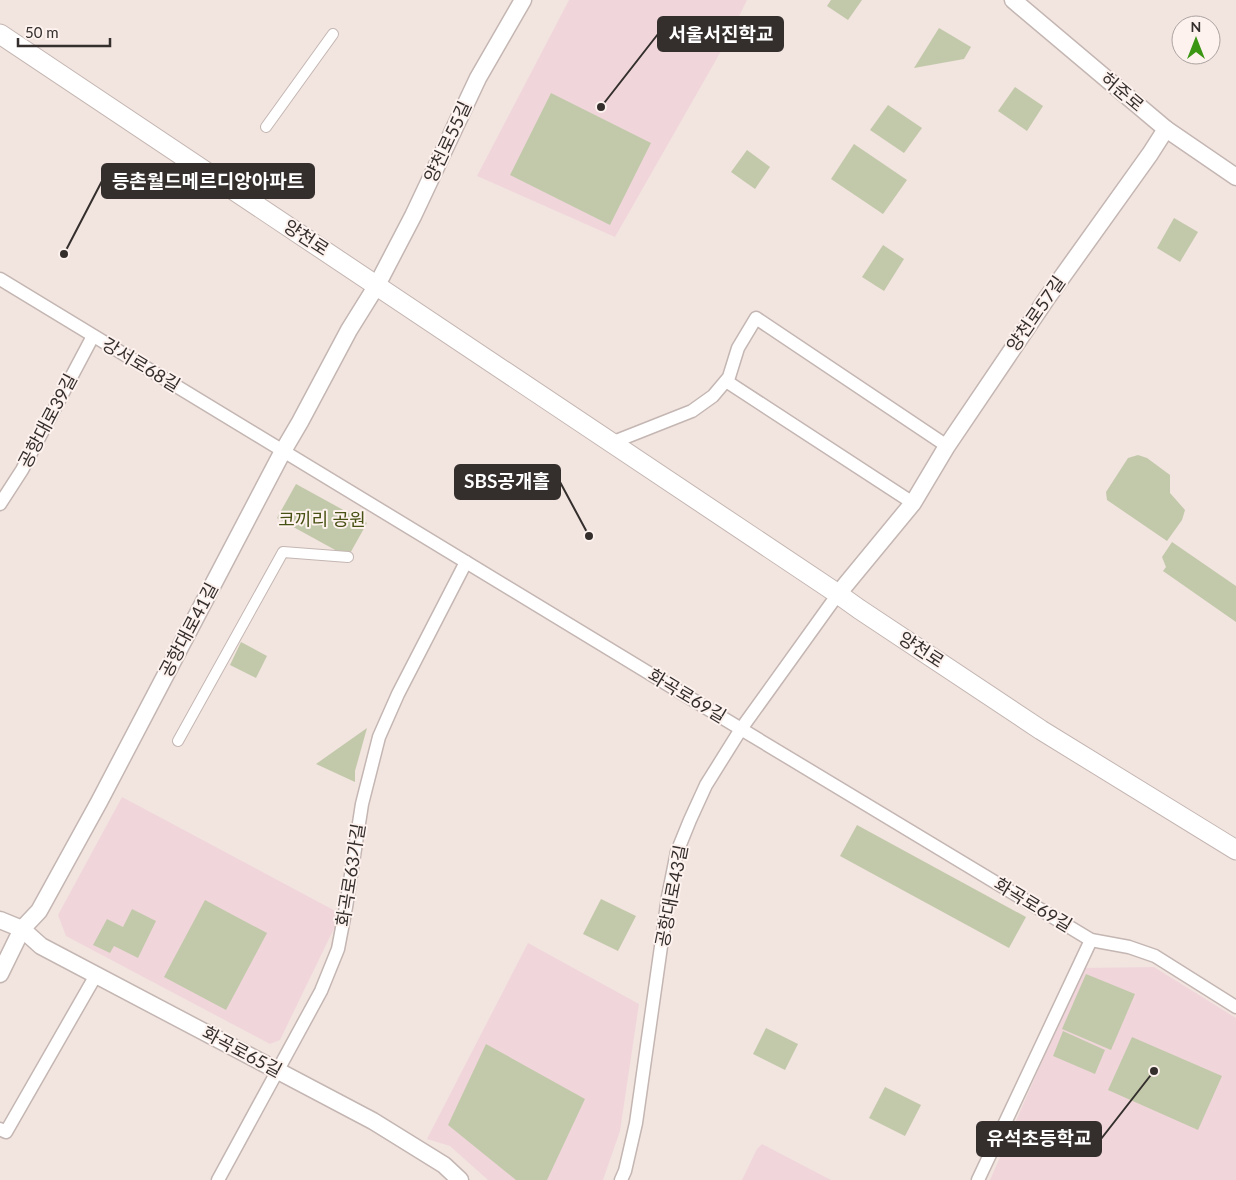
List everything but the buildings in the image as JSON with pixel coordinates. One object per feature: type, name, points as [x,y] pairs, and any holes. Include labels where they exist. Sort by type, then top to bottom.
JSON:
[{"type":"main road","name":"양천로","points":[[0,34],[1041,730],[1236,850]]},
{"type":"street","name":"양천로55길","points":[[377,285],[414,216],[478,78],[523,0]]},
{"type":"street","name":"허준로","points":[[1013,0],[1166,129],[1236,177]]},
{"type":"street","points":[[266,127],[333,34]]},
{"type":"street","name":"양천로57길","points":[[838,594],[912,503],[947,446],[1047,298],[1166,129]]},
{"type":"street","name":"강서로68길","points":[[0,279],[283,451]]},
{"type":"street","name":"공항대로41길","points":[[0,974],[22,929],[39,910],[99,802],[283,451],[349,330],[377,285]]},
{"type":"street","points":[[610,443],[692,411],[713,396],[729,377],[738,348],[756,318],[947,446]]},
{"type":"street","name":"공항대로39길","points":[[0,504],[22,470],[93,336]]},
{"type":"street","points":[[726,381],[912,503]]},
{"type":"street","name":"화곡로69길","points":[[283,451],[1091,940],[1129,947],[1155,956],[1236,1007]]},
{"type":"street","points":[[178,740],[283,552],[348,557]]},
{"type":"street","name":"화곡로63가길","points":[[218,1180],[321,991],[338,949],[362,804],[378,737],[466,562]]},
{"type":"street","name":"공항대로43길","points":[[621,1180],[625,1172],[636,1123],[668,897],[677,852],[706,785],[741,729],[838,594]]},
{"type":"street","name":"화곡로65길","points":[[0,920],[22,929],[41,946],[373,1121],[444,1166],[460,1180]]},
{"type":"street","name":"화곡로69길","points":[[978,1180],[1091,940]]},
{"type":"street","points":[[2,1135],[96,975]]},
{"type":"shaded area","points":[[569,0],[747,0],[728,39],[615,237],[477,176]]},
{"type":"shaded area","points":[[122,797],[341,914],[280,1040],[270,1044],[66,936],[58,915]]},
{"type":"shaded area","points":[[528,943],[639,1004],[620,1131],[603,1180],[488,1180],[450,1146],[427,1139]]},
{"type":"shaded area","points":[[1154,967],[1236,1018],[1236,1180],[990,1180],[1083,968]]},
{"type":"shaded area","points":[[762,1144],[831,1180],[742,1180],[757,1149]]},
{"type":"green space","points":[[831,0],[862,0],[848,20],[827,6]]},
{"type":"green space","points":[[939,28],[971,47],[964,59],[914,68]]},
{"type":"green space","points":[[1015,87],[1043,106],[1027,131],[998,111]]},
{"type":"green space","points":[[551,93],[651,143],[610,225],[510,175]]},
{"type":"green space","points":[[888,105],[922,128],[904,153],[870,130]]},
{"type":"green space","points":[[854,144],[907,180],[883,214],[831,179]]},
{"type":"green space","points":[[747,150],[770,167],[755,189],[731,172]]},
{"type":"green space","points":[[1174,218],[1198,232],[1180,262],[1157,248]]},
{"type":"green space","points":[[883,245],[904,259],[884,291],[862,277]]},
{"type":"green space","points":[[1138,455],[1147,458],[1170,475],[1170,493],[1185,510],[1182,520],[1167,541],[1107,500],[1106,492],[1128,458]]},
{"type":"green space","name":"코끼리 공원","points":[[296,484],[367,523],[348,557],[277,518]]},
{"type":"green space","points":[[1172,542],[1236,586],[1236,622],[1163,571],[1166,567],[1162,557]]},
{"type":"green space","points":[[241,642],[267,656],[256,678],[230,665]]},
{"type":"green space","points":[[367,728],[355,771],[355,782],[316,764]]},
{"type":"green space","points":[[857,825],[1026,917],[1009,948],[840,856]]},
{"type":"green space","points":[[601,899],[636,916],[618,951],[583,934]]},
{"type":"green space","points":[[205,900],[267,933],[226,1010],[164,977]]},
{"type":"green space","points":[[132,909],[156,921],[138,958],[114,946],[110,953],[93,945],[107,919],[123,927]]},
{"type":"green space","points":[[1086,974],[1135,994],[1111,1050],[1062,1029]]},
{"type":"green space","points":[[766,1028],[798,1044],[785,1070],[753,1054]]},
{"type":"green space","points":[[1063,1031],[1105,1050],[1095,1074],[1053,1056]]},
{"type":"green space","points":[[1132,1037],[1222,1076],[1198,1130],[1108,1090]]},
{"type":"green space","points":[[486,1044],[585,1099],[547,1180],[516,1180],[448,1125]]},
{"type":"green space","points":[[885,1087],[921,1105],[905,1136],[869,1118]]},
{"type":"place","name":"서울서진학교","points":[[601,107]]},
{"type":"place","name":"등촌월드메르디앙아파트","points":[[64,254]]},
{"type":"place","name":"SBS공개홀","points":[[589,536]]},
{"type":"place","name":"유석초등학교","points":[[1154,1071]]}]
